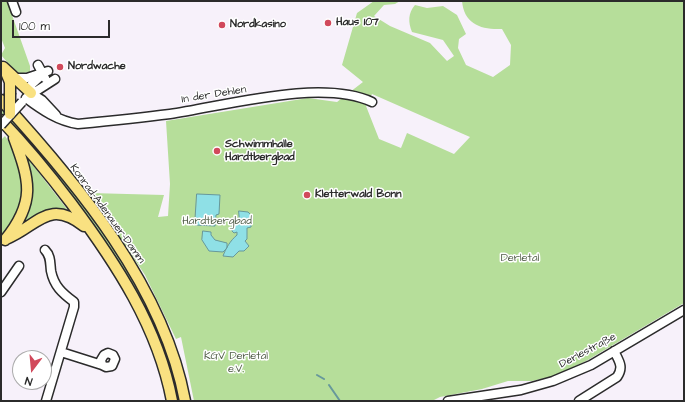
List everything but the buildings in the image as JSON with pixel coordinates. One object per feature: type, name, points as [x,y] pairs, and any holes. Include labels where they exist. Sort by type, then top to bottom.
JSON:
[{"type":"main road","points":[[2,65],[26,98]]},
{"type":"main road","points":[[10,114],[10,93],[13,80]]},
{"type":"main road","name":"Konrad-Adenauer-Damm","points":[[1,100],[75,187],[135,273],[167,339],[178,371],[185,401]]},
{"type":"main road","name":"Konrad-Adenauer-Damm","points":[[1,120],[51,177],[92,232],[120,274],[146,322],[159,355],[172,401]]},
{"type":"main road","points":[[3,240],[16,226],[26,204],[28,187],[26,169],[11,130]]},
{"type":"main road","points":[[3,240],[17,235],[38,219],[49,214],[59,214],[70,217],[92,232]]},
{"type":"street","points":[[12,1],[16,12]]},
{"type":"street","points":[[38,64],[49,74]]},
{"type":"street","points":[[13,80],[49,74]]},
{"type":"street","points":[[45,86],[46,79],[49,74]]},
{"type":"street","points":[[1,125],[26,98],[45,86],[49,74]]},
{"type":"street","points":[[26,98],[30,85],[49,74]]},
{"type":"street","name":"In der Dehlen","points":[[26,98],[42,100],[59,119],[78,124],[169,114],[295,93],[323,92],[360,96],[372,102]]},
{"type":"street","points":[[45,250],[50,254],[51,270],[56,286],[74,302],[74,307],[46,401]]},
{"type":"street","points":[[1,292],[19,266]]},
{"type":"street","name":"Derlestraße","points":[[448,401],[521,390],[553,381],[580,371],[684,310]]},
{"type":"street","points":[[579,401],[617,377],[621,372],[622,365],[614,351]]},
{"type":"street","points":[[61,352],[102,365]]},
{"type":"green space","points":[[1,1],[7,1],[30,66],[30,72],[23,73],[23,75],[14,70],[1,55],[5,48],[1,38]]},
{"type":"green space","name":"Derletal","points":[[374,1],[400,1],[395,4],[384,5],[374,16],[390,26],[430,43],[447,61],[454,56],[443,40],[412,32],[409,21],[411,11],[415,5],[427,8],[443,6],[457,15],[466,34],[459,39],[458,48],[466,65],[493,77],[510,65],[511,45],[502,29],[481,27],[470,20],[463,9],[462,1],[684,1],[684,303],[586,361],[554,376],[532,381],[508,381],[482,389],[440,397],[432,401],[194,401],[181,337],[176,339],[145,275],[90,193],[164,195],[158,217],[168,216],[170,184],[166,121],[308,98],[337,102],[363,82],[342,65],[357,13]],"holes":[[[372,94],[470,137],[454,154],[407,133],[401,148],[379,139],[366,106]]]},
{"type":"green space","points":[[1,106],[70,187],[113,245],[132,276],[149,307],[164,340],[181,401],[176,401],[147,315],[13,127],[1,114]]},
{"type":"green space","points":[[5,136],[19,161],[23,174],[24,187],[23,200],[18,212],[11,224],[1,236],[1,140]]},
{"type":"green space","points":[[22,151],[70,213],[17,231],[27,210],[32,192],[30,173]]},
{"type":"water","points":[[197,194],[220,195],[219,214],[216,215],[215,226],[195,225]]},
{"type":"water","points":[[239,211],[248,212],[252,216],[251,227],[247,228],[247,239],[245,241],[249,246],[244,251],[239,251],[233,257],[223,256],[228,245],[237,235],[237,232],[234,233],[232,231],[232,223],[239,220]]},
{"type":"water","points":[[203,231],[211,232],[211,235],[215,240],[227,243],[227,248],[223,252],[209,251],[202,240]]},
{"type":"waterway","points":[[317,375],[324,379]]},
{"type":"waterway","points":[[329,385],[340,401]]},
{"type":"place","name":"Haus 107","points":[[328,23]]},
{"type":"place","name":"Nordkasino","points":[[222,25]]},
{"type":"place","name":"Nordwache","points":[[60,67]]},
{"type":"place","name":"Schwimmhalle Hardtbergbad","points":[[217,151]]},
{"type":"place","name":"Kletterwald Bonn","points":[[307,195]]},
{"type":"park label","name":"Hardtbergbad","points":[[217,222]]},
{"type":"park label","name":"KGV Derletal e.V.","points":[[236,363]]}]
